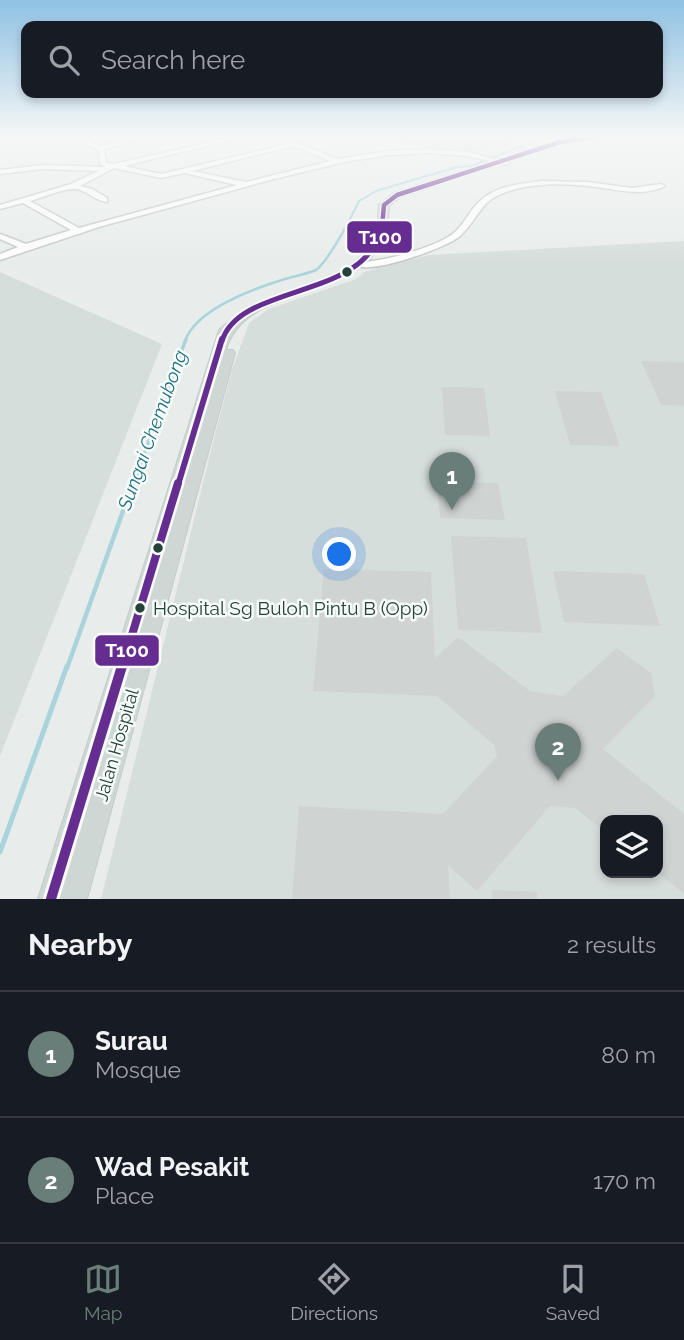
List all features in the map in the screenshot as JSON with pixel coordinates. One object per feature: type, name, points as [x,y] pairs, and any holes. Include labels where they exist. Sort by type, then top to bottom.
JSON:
[{"type":"main road","points":[[363,265],[377,258],[386,242],[394,207],[398,202],[461,178]]},
{"type":"main road","name":"Jalan Hospital","points":[[51,899],[224,333],[236,318],[260,303],[363,265]]},
{"type":"main road","name":"Jalan Hospital","points":[[74,899],[237,327],[274,303],[338,281],[363,265]]},
{"type":"street","points":[[0,207],[74,186],[89,178]]},
{"type":"street","points":[[215,178],[248,185]]},
{"type":"street","points":[[0,257],[78,231],[274,178]]},
{"type":"street","points":[[363,265],[388,262],[458,235],[474,211],[496,193],[546,184],[587,184],[638,192],[661,186]]},
{"type":"street","points":[[74,186],[104,200]]},
{"type":"street","points":[[23,200],[78,231]]},
{"type":"street","points":[[0,236],[25,247]]},
{"type":"shaded area","points":[[684,241],[684,899],[101,899],[214,438],[232,370],[249,323],[269,309],[356,279],[364,272],[429,255]]},
{"type":"shaded area","points":[[0,272],[162,344],[0,756]]},
{"type":"building","points":[[641,361],[684,362],[684,406],[661,405]]},
{"type":"building","points":[[442,387],[484,388],[490,436],[445,435]]},
{"type":"building","points":[[555,391],[601,392],[620,446],[570,445]]},
{"type":"building","points":[[437,482],[498,483],[505,520],[440,518]]},
{"type":"building","points":[[451,536],[526,538],[542,633],[458,630]]},
{"type":"building","points":[[324,569],[431,572],[435,658],[458,637],[530,691],[563,696],[617,648],[651,673],[655,696],[603,749],[684,814],[684,894],[663,877],[663,815],[600,815],[600,828],[575,808],[550,806],[477,891],[448,865],[450,899],[292,899],[299,806],[443,814],[497,756],[494,745],[437,696],[313,691]]},
{"type":"building","points":[[553,571],[644,574],[660,626],[564,622]]},
{"type":"building","points":[[492,890],[537,892],[537,899],[492,899]]},
{"type":"waterway","name":"Sungai Chemubong","points":[[347,225],[359,201],[376,191],[420,178]]},
{"type":"waterway","name":"Sungai Chemubong","points":[[186,339],[201,319],[228,301],[258,288],[316,270],[347,225]]},
{"type":"waterway","name":"Sungai Chemubong","points":[[133,485],[186,339]]},
{"type":"waterway","name":"Sungai Chemubong","points":[[67,668],[133,483]]},
{"type":"waterway","name":"Sungai Chemubong","points":[[0,852],[67,666]]},
{"type":"transit line","name":"T100","points":[[51,899],[224,333],[240,318],[259,306],[340,276],[354,267],[367,257],[377,243],[382,229],[384,205],[397,195],[449,178]]},
{"type":"place","name":"Surau","points":[[452,510]]},
{"type":"place","name":"Hospital Sg Buloh Pintu B (Opp)","points":[[140,608]]},
{"type":"place","name":"Wad Pesakit","points":[[558,781]]}]
